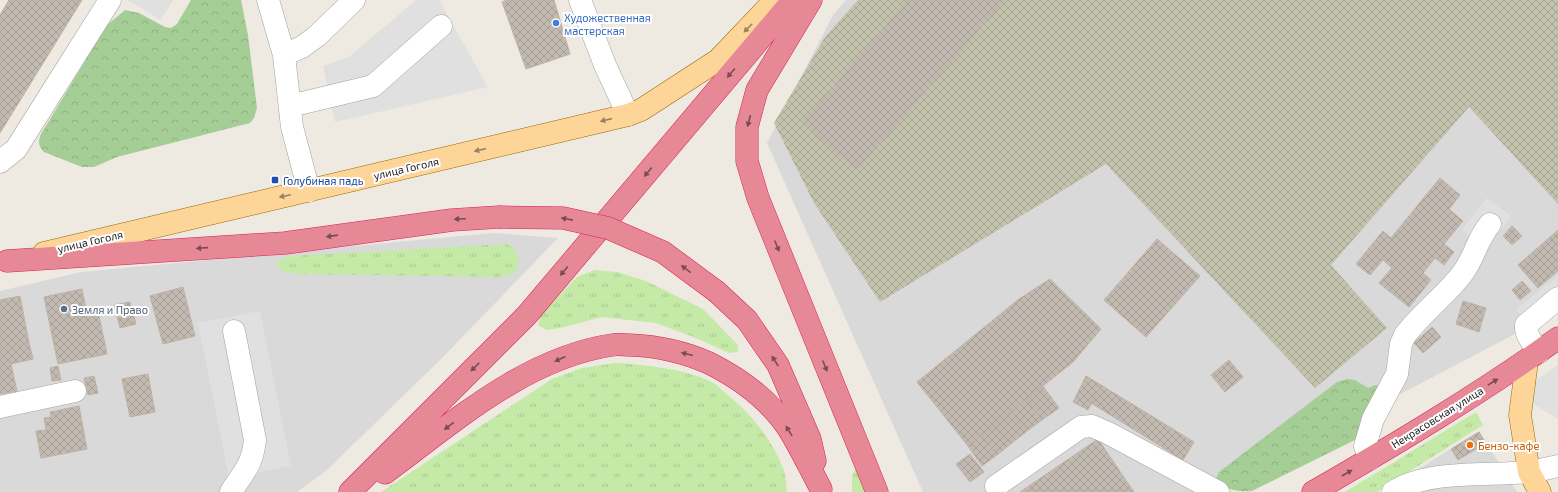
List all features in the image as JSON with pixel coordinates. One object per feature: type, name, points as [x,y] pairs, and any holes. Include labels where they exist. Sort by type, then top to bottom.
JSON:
[{"type":"highway","points":[[350,492],[527,315],[793,0]]},
{"type":"highway","points":[[811,0],[757,90],[747,127],[747,161],[758,198],[877,492]]},
{"type":"highway","points":[[4,262],[284,243],[452,220],[499,217],[563,218],[608,228],[663,252],[717,292],[746,320],[778,365],[810,439],[821,491]]},
{"type":"highway","name":"Некрасовская улица","points":[[1313,492],[1370,459],[1533,357],[1558,338]]},
{"type":"highway","points":[[359,492],[467,412],[522,376],[569,355],[613,345],[650,346],[692,355],[730,374],[762,399],[787,428],[821,491]]},
{"type":"main road","name":"улица Гоголя","points":[[4,262],[628,115],[641,110],[718,60],[775,0]]},
{"type":"main road","points":[[1533,357],[1520,415],[1529,472],[1540,492]]},
{"type":"lane","points":[[0,162],[16,149],[110,0]]},
{"type":"lane","points":[[268,0],[284,55],[297,148],[308,191]]},
{"type":"lane","points":[[284,55],[302,47],[317,36],[354,0]]},
{"type":"lane","points":[[580,0],[605,65],[628,115]]},
{"type":"lane","points":[[290,106],[373,86],[441,26]]},
{"type":"lane","points":[[1370,459],[1365,446],[1373,419],[1397,374],[1403,339],[1411,327],[1461,275],[1473,257],[1481,236],[1490,224]]},
{"type":"lane","points":[[1533,357],[1531,342],[1526,331],[1526,325],[1558,298]]},
{"type":"lane","points":[[231,492],[247,470],[254,451],[255,440],[234,331]]},
{"type":"lane","points":[[0,407],[75,391]]},
{"type":"lane","points":[[996,486],[1081,427],[1092,426],[1108,433],[1218,492]]},
{"type":"lane","points":[[1394,492],[1401,487],[1435,477],[1529,472],[1558,466]]},
{"type":"shaded area","points":[[127,0],[173,0],[161,20]]},
{"type":"shaded area","points":[[416,0],[439,0],[488,87],[335,122],[323,66],[349,57]]},
{"type":"shaded area","points":[[846,0],[1558,0],[1558,305],[1513,335],[1214,492],[923,492],[767,143],[833,15]]},
{"type":"shaded area","points":[[858,0],[1558,0],[1558,204],[1469,107],[1331,265],[1387,328],[1315,388],[1106,164],[880,302],[814,203],[774,123],[825,37]]},
{"type":"shaded area","points":[[1487,198],[1511,216],[1486,248],[1462,230]]},
{"type":"shaded area","points":[[493,233],[558,238],[441,359],[327,470],[297,492],[0,492],[0,291],[81,272]]},
{"type":"shaded area","points":[[1558,276],[1558,312],[1534,331],[1516,309]]},
{"type":"shaded area","points":[[260,311],[291,466],[229,478],[198,323]]},
{"type":"shaded area","points":[[1558,365],[1558,419],[1517,394]]},
{"type":"shaded area","points":[[1479,431],[1517,492],[1382,492]]},
{"type":"green space","points":[[191,0],[241,0],[248,35],[257,108],[254,118],[250,123],[117,157],[94,167],[82,167],[44,152],[39,144],[41,134],[107,25],[125,10],[139,13],[165,27],[171,28],[177,24]]},
{"type":"green space","points":[[506,244],[513,248],[516,252],[518,265],[514,273],[502,277],[297,274],[282,271],[276,264],[277,261],[290,256]]},
{"type":"green space","points":[[595,270],[617,272],[646,281],[703,309],[738,345],[738,352],[729,353],[696,338],[656,323],[602,317],[547,330],[538,325],[540,316],[577,277]]},
{"type":"green space","points":[[615,363],[675,370],[716,384],[751,417],[766,436],[783,468],[787,492],[381,492],[552,379],[582,368]]},
{"type":"green space","points":[[1348,379],[1355,380],[1368,388],[1375,385],[1379,386],[1357,439],[1252,491],[1234,490],[1217,483],[1216,478],[1219,472],[1337,382]]},
{"type":"green space","points":[[1476,412],[1483,425],[1377,492],[1345,492]]},
{"type":"green space","points":[[858,464],[865,492],[852,492],[852,475]]},
{"type":"building","points":[[9,0],[82,0],[0,133],[0,15]]},
{"type":"building","points":[[507,0],[554,0],[570,54],[526,69],[502,2]]},
{"type":"building","points":[[908,0],[970,0],[990,17],[857,170],[802,123]]},
{"type":"building","points":[[970,0],[1004,0],[990,17]]},
{"type":"building","points":[[1440,178],[1460,195],[1449,209],[1463,221],[1444,244],[1454,252],[1444,265],[1435,258],[1423,273],[1431,280],[1409,307],[1379,283],[1392,268],[1383,260],[1370,275],[1356,264],[1383,231],[1391,238]]},
{"type":"building","points":[[1512,226],[1522,236],[1512,245],[1503,236]]},
{"type":"building","points":[[1558,230],[1558,271],[1538,288],[1518,265]]},
{"type":"building","points":[[1157,239],[1200,276],[1146,337],[1104,300]]},
{"type":"building","points":[[1050,279],[1101,329],[1073,362],[968,446],[917,382],[1019,299]]},
{"type":"building","points":[[1522,281],[1531,291],[1520,300],[1512,290]]},
{"type":"building","points":[[183,287],[195,336],[163,344],[150,296]]},
{"type":"building","points":[[82,289],[86,309],[97,306],[107,354],[58,364],[44,297]]},
{"type":"building","points":[[20,296],[29,343],[0,348],[0,300]]},
{"type":"building","points":[[1463,301],[1486,308],[1479,332],[1456,324]]},
{"type":"building","points":[[130,302],[136,324],[120,328],[114,305]]},
{"type":"building","points":[[1432,327],[1441,337],[1423,353],[1414,343]]},
{"type":"building","points":[[29,343],[33,359],[11,364],[17,391],[0,394],[0,348]]},
{"type":"building","points":[[1229,360],[1243,377],[1225,392],[1211,375]]},
{"type":"building","points":[[58,366],[61,380],[52,381],[50,368]]},
{"type":"building","points":[[148,374],[155,412],[130,417],[122,379]]},
{"type":"building","points":[[94,376],[98,393],[88,395],[84,378]]},
{"type":"building","points":[[1086,376],[1101,385],[1088,410],[1073,402]]},
{"type":"building","points":[[1042,385],[1059,408],[1042,420],[1026,399]]},
{"type":"building","points":[[1101,385],[1194,442],[1183,460],[1091,403]]},
{"type":"building","points":[[1026,399],[1042,420],[1027,431],[1011,411]]},
{"type":"building","points":[[79,406],[87,449],[41,458],[36,431],[46,430],[44,418],[51,417],[50,412]]},
{"type":"building","points":[[1011,411],[1027,431],[1012,443],[996,423]]},
{"type":"building","points":[[996,423],[1012,443],[997,455],[982,435]]},
{"type":"building","points":[[1479,432],[1486,443],[1458,460],[1451,449]]},
{"type":"building","points":[[982,435],[997,455],[982,466],[968,446]]},
{"type":"building","points":[[1098,439],[1134,492],[1020,492],[1073,456]]},
{"type":"building","points":[[970,454],[984,472],[970,482],[956,464]]},
{"type":"place","name":"Художественная мастерская","points":[[556,23]]},
{"type":"place","name":"Голубиная падь","points":[[275,180]]},
{"type":"place","name":"Земля и Право","points":[[64,309]]},
{"type":"place","name":"Бензо-кафе","points":[[1470,445]]}]
